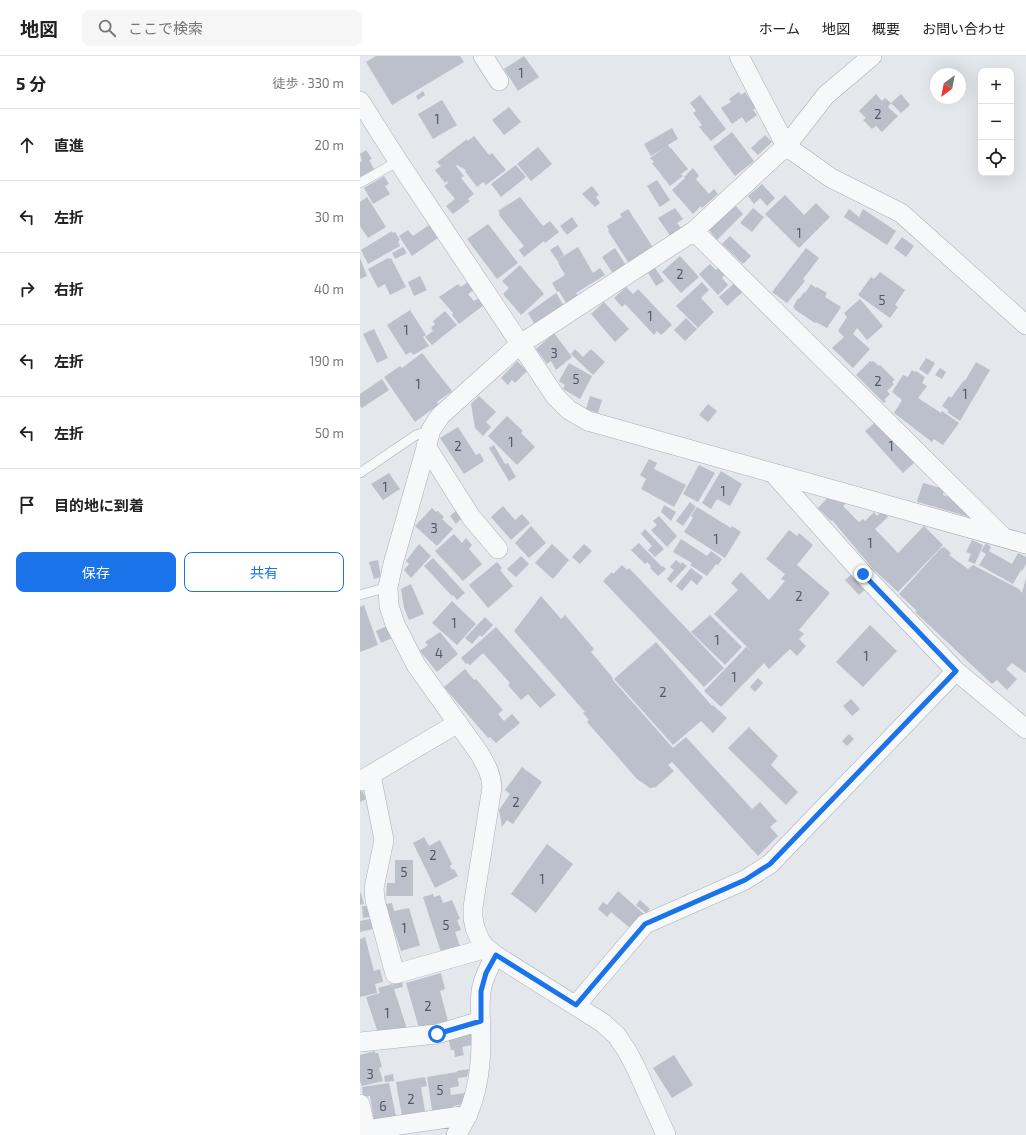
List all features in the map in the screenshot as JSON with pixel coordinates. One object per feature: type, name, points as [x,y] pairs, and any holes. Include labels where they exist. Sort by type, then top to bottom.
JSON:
[{"type":"street","points":[[483,56],[499,81]]},
{"type":"street","points":[[739,56],[786,146],[831,178],[901,213],[1026,325]]},
{"type":"street","points":[[666,1135],[636,1068],[617,1036],[603,1023],[490,951],[480,940],[475,928],[473,906],[492,787],[491,777],[488,768],[416,665],[405,644],[389,606],[388,587],[428,438],[440,416],[519,345],[694,231],[786,146],[826,95],[872,56]]},
{"type":"street","points":[[360,101],[519,345],[555,396],[569,410],[588,421],[1026,544]]},
{"type":"street","points":[[694,231],[1005,538]]},
{"type":"street","points":[[428,438],[472,517],[498,549]]},
{"type":"street","points":[[773,473],[863,574],[956,671],[1026,729]]},
{"type":"street","points":[[576,1005],[645,924],[745,880],[770,864],[956,671]]},
{"type":"street","points":[[458,724],[366,778],[384,840],[374,888],[375,900],[395,974],[480,950],[490,951]]},
{"type":"street","points":[[456,1135],[465,1122],[472,1105],[480,1064],[481,991],[490,951]]},
{"type":"street","points":[[360,1042],[437,1034],[481,1021]]},
{"type":"street","points":[[360,1104],[366,1130],[468,1115]]},
{"type":"lane","points":[[360,183],[398,161]]},
{"type":"lane","points":[[360,473],[416,435],[428,438]]},
{"type":"lane","points":[[360,595],[388,587]]},
{"type":"building","points":[[376,56],[460,56],[464,62],[392,105],[366,62]]},
{"type":"building","points":[[524,56],[539,77],[518,91],[504,69]]},
{"type":"building","points":[[423,91],[425,95],[418,100],[416,96]]},
{"type":"building","points":[[739,92],[741,95],[745,92],[756,108],[753,110],[757,115],[746,123],[742,117],[732,124],[721,108],[731,102],[729,99]]},
{"type":"building","points":[[876,94],[882,101],[885,98],[891,103],[888,107],[898,116],[882,132],[876,126],[872,129],[863,120],[866,118],[859,111]]},
{"type":"building","points":[[901,94],[910,105],[901,113],[891,103]]},
{"type":"building","points":[[700,95],[726,129],[711,141],[699,127],[702,125],[693,113],[696,111],[690,103]]},
{"type":"building","points":[[442,100],[457,125],[433,139],[418,114]]},
{"type":"building","points":[[509,107],[521,122],[504,135],[492,120]]},
{"type":"building","points":[[672,128],[678,139],[668,145],[688,169],[681,174],[683,176],[670,186],[652,163],[654,162],[650,158],[666,147],[651,156],[644,144]]},
{"type":"building","points":[[732,132],[754,161],[735,176],[713,147]]},
{"type":"building","points":[[765,135],[772,142],[758,155],[751,148]]},
{"type":"building","points":[[474,136],[489,155],[492,153],[506,170],[486,185],[483,182],[477,187],[465,171],[466,170],[457,165],[456,166],[464,176],[461,178],[474,194],[468,199],[470,201],[453,214],[446,206],[455,199],[444,186],[448,183],[447,181],[445,183],[435,170],[441,166],[437,162],[467,139],[468,141]]},
{"type":"building","points":[[538,147],[552,164],[531,181],[517,164]]},
{"type":"building","points":[[366,150],[372,159],[369,160],[374,169],[360,177],[360,162],[362,161],[360,154]]},
{"type":"building","points":[[516,165],[526,177],[501,197],[491,184]]},
{"type":"building","points":[[693,168],[699,176],[696,179],[709,194],[714,189],[718,194],[702,208],[701,206],[693,214],[672,190]]},
{"type":"building","points":[[384,176],[389,184],[385,186],[390,194],[373,204],[364,188]]},
{"type":"building","points":[[657,180],[670,200],[660,207],[647,186]]},
{"type":"building","points":[[762,184],[775,198],[767,206],[760,198],[754,204],[748,196]]},
{"type":"building","points":[[592,186],[599,195],[596,197],[600,203],[595,207],[582,194]]},
{"type":"building","points":[[785,195],[804,215],[816,203],[830,217],[799,248],[765,214]]},
{"type":"building","points":[[367,197],[386,227],[368,238],[360,226],[360,202]]},
{"type":"building","points":[[520,197],[543,226],[550,221],[559,232],[545,243],[544,241],[524,257],[519,250],[524,246],[499,215],[500,213],[498,211]]},
{"type":"building","points":[[735,205],[743,214],[717,240],[709,230]]},
{"type":"building","points":[[675,208],[683,219],[677,223],[682,229],[671,237],[658,218]]},
{"type":"building","points":[[753,208],[764,217],[752,232],[740,223]]},
{"type":"building","points":[[628,209],[654,249],[630,265],[608,231],[607,226],[622,217],[620,214]]},
{"type":"building","points":[[849,209],[859,217],[863,209],[896,231],[887,245],[844,217]]},
{"type":"building","points":[[572,217],[578,226],[567,235],[560,226]]},
{"type":"building","points":[[488,224],[518,263],[497,279],[467,239]]},
{"type":"building","points":[[429,225],[438,238],[412,256],[399,236],[408,230],[413,236]]},
{"type":"building","points":[[392,231],[393,233],[395,232],[400,240],[398,241],[400,246],[368,264],[361,250]]},
{"type":"building","points":[[730,236],[751,256],[743,264],[722,244]]},
{"type":"building","points":[[902,237],[914,246],[906,257],[894,248]]},
{"type":"building","points":[[558,245],[564,255],[557,260],[550,250]]},
{"type":"building","points":[[403,247],[407,253],[395,259],[392,253]]},
{"type":"building","points":[[578,247],[593,273],[600,268],[605,275],[576,293],[579,298],[567,305],[559,291],[557,292],[552,283],[565,275],[557,260]]},
{"type":"building","points":[[615,248],[627,267],[614,275],[602,257]]},
{"type":"building","points":[[806,248],[819,258],[803,279],[805,281],[787,303],[772,292]]},
{"type":"building","points":[[680,256],[699,277],[681,293],[662,272]]},
{"type":"building","points":[[360,258],[367,276],[360,279]]},
{"type":"building","points":[[388,258],[391,258],[406,287],[390,295],[385,284],[378,288],[368,269]]},
{"type":"building","points":[[710,264],[716,270],[720,266],[726,273],[722,278],[728,285],[718,295],[699,274]]},
{"type":"building","points":[[520,265],[544,294],[521,315],[503,294],[509,288],[502,281]]},
{"type":"building","points":[[655,268],[664,281],[656,286],[648,273]]},
{"type":"building","points":[[880,272],[905,290],[895,305],[898,307],[890,318],[858,295],[871,277],[874,279]]},
{"type":"building","points":[[420,276],[427,290],[414,296],[408,282]]},
{"type":"building","points":[[739,279],[747,288],[727,306],[719,297]]},
{"type":"building","points":[[468,282],[474,290],[468,294],[474,301],[479,298],[484,305],[459,324],[452,315],[453,313],[439,297],[458,284],[461,287]]},
{"type":"building","points":[[702,282],[709,290],[701,298],[714,312],[698,328],[676,306]]},
{"type":"building","points":[[811,284],[827,293],[825,297],[841,307],[827,328],[816,322],[815,323],[793,307],[798,298],[799,299],[804,292],[805,293]]},
{"type":"building","points":[[626,287],[633,294],[638,289],[672,325],[661,335],[657,331],[654,335],[625,304],[622,307],[614,298]]},
{"type":"building","points":[[556,293],[564,306],[535,325],[528,313]]},
{"type":"building","points":[[860,299],[883,326],[867,340],[857,328],[853,334],[870,349],[853,368],[832,348],[844,337],[838,331],[847,317],[844,313]]},
{"type":"building","points":[[604,302],[629,329],[615,342],[591,314]]},
{"type":"building","points":[[410,310],[426,335],[423,337],[429,346],[413,355],[411,352],[406,355],[387,325]]},
{"type":"building","points":[[445,311],[457,325],[432,345],[425,337],[433,331],[431,328],[435,324],[433,321]]},
{"type":"building","points":[[686,318],[697,329],[685,341],[674,330]]},
{"type":"building","points":[[374,329],[388,358],[377,363],[363,334]]},
{"type":"building","points":[[554,333],[572,357],[556,370],[551,361],[547,364],[536,349]]},
{"type":"building","points":[[575,349],[583,357],[591,349],[605,362],[593,375],[571,354]]},
{"type":"building","points":[[422,353],[452,391],[437,402],[438,405],[415,422],[384,377],[400,366],[402,368]]},
{"type":"building","points":[[926,358],[935,363],[928,375],[919,369]]},
{"type":"building","points":[[517,361],[527,371],[515,383],[512,380],[508,385],[501,378]]},
{"type":"building","points":[[870,361],[873,361],[879,366],[880,365],[895,380],[892,382],[894,384],[887,391],[890,394],[884,400],[886,401],[884,403],[856,375]]},
{"type":"building","points":[[976,362],[990,370],[960,421],[947,412],[949,411],[942,406],[949,396],[951,398],[964,380],[965,381]]},
{"type":"building","points":[[569,363],[592,376],[580,399],[563,389],[565,385],[559,381]]},
{"type":"building","points":[[940,368],[946,372],[942,379],[935,375]]},
{"type":"building","points":[[912,370],[925,377],[922,383],[927,386],[918,398],[941,413],[942,411],[959,423],[943,445],[934,439],[932,442],[894,413],[902,400],[892,392],[903,375],[908,377]]},
{"type":"building","points":[[382,379],[389,390],[362,408],[360,406],[360,394]]},
{"type":"building","points":[[479,396],[496,412],[486,422],[491,427],[483,436],[475,428],[471,404]]},
{"type":"building","points":[[590,396],[602,400],[598,413],[586,409]]},
{"type":"building","points":[[708,404],[717,411],[708,422],[699,415]]},
{"type":"building","points":[[507,416],[523,431],[521,433],[535,447],[517,465],[488,436]]},
{"type":"building","points":[[879,419],[916,461],[903,473],[865,431]]},
{"type":"building","points":[[458,427],[476,455],[480,453],[484,461],[464,474],[440,438]]},
{"type":"building","points":[[494,445],[505,464],[508,463],[516,477],[509,481],[489,448]]},
{"type":"building","points":[[649,459],[657,463],[654,469],[686,485],[674,507],[641,489],[646,479],[640,475]]},
{"type":"building","points":[[699,465],[715,473],[698,502],[683,494]]},
{"type":"building","points":[[721,471],[742,484],[730,506],[717,499],[711,509],[702,503]]},
{"type":"building","points":[[389,473],[400,489],[383,500],[371,484]]},
{"type":"building","points":[[923,483],[944,489],[943,495],[954,499],[969,517],[918,502],[917,501]]},
{"type":"building","points":[[829,496],[846,503],[843,506],[859,522],[863,519],[865,521],[874,512],[877,516],[882,511],[888,517],[875,529],[898,553],[924,526],[943,545],[898,592],[874,570],[832,520],[831,521],[818,508]]},
{"type":"building","points":[[690,502],[696,507],[683,526],[676,521]]},
{"type":"building","points":[[664,505],[676,512],[671,521],[661,512]]},
{"type":"building","points":[[503,506],[515,520],[522,514],[530,523],[511,540],[491,517]]},
{"type":"building","points":[[697,507],[731,528],[732,526],[741,532],[725,558],[684,532],[693,518],[691,516]]},
{"type":"building","points":[[432,508],[444,517],[442,519],[453,529],[437,546],[415,526]]},
{"type":"building","points":[[456,511],[462,518],[456,524],[450,516]]},
{"type":"building","points":[[659,516],[677,536],[667,547],[651,530],[657,525],[653,521]]},
{"type":"building","points":[[531,526],[546,543],[529,558],[515,543]]},
{"type":"building","points":[[645,529],[664,549],[655,557],[648,550],[652,546],[641,534]]},
{"type":"building","points":[[789,530],[797,536],[799,533],[813,545],[797,565],[830,593],[799,630],[804,634],[799,639],[806,646],[797,656],[790,649],[769,669],[764,663],[721,707],[704,691],[746,647],[752,652],[714,614],[738,590],[731,583],[741,572],[769,600],[785,581],[781,579],[785,574],[766,559]]},
{"type":"building","points":[[454,534],[462,543],[466,538],[472,545],[469,549],[482,564],[463,581],[435,551]]},
{"type":"building","points":[[681,539],[707,556],[711,551],[722,559],[707,576],[690,565],[692,563],[673,552]]},
{"type":"building","points":[[972,540],[983,545],[975,564],[968,561],[971,554],[966,552]]},
{"type":"building","points":[[639,543],[662,567],[663,566],[666,569],[658,576],[650,568],[651,566],[647,562],[645,564],[631,550]]},
{"type":"building","points":[[986,543],[991,547],[989,551],[1012,564],[1018,553],[1026,557],[1026,564],[1013,584],[979,565],[986,554],[981,551]]},
{"type":"building","points":[[419,544],[431,556],[411,578],[404,570],[409,564],[406,561]]},
{"type":"building","points":[[552,544],[569,560],[553,579],[535,563]]},
{"type":"building","points":[[584,544],[592,551],[580,564],[572,557]]},
{"type":"building","points":[[944,547],[951,553],[949,555],[968,569],[973,565],[1019,589],[1022,593],[1026,578],[1026,673],[1012,663],[1006,669],[1017,679],[1007,690],[997,680],[992,684],[915,612],[917,611],[899,594],[940,549]]},
{"type":"building","points":[[521,556],[529,564],[516,577],[507,569]]},
{"type":"building","points":[[433,558],[465,593],[457,600],[424,566]]},
{"type":"building","points":[[378,560],[381,577],[374,579],[369,562]]},
{"type":"building","points":[[676,560],[687,566],[671,583],[667,579],[674,570],[670,567]]},
{"type":"building","points":[[497,562],[502,568],[500,570],[513,586],[488,608],[469,585]]},
{"type":"building","points":[[622,565],[627,570],[629,568],[724,668],[704,687],[603,581]]},
{"type":"building","points":[[691,568],[703,577],[697,585],[691,580],[682,591],[676,586]]},
{"type":"building","points":[[854,572],[868,587],[859,595],[845,580]]},
{"type":"building","points":[[411,584],[424,614],[409,620],[404,608],[401,589]]},
{"type":"building","points":[[541,596],[561,619],[565,615],[594,649],[591,652],[613,678],[612,679],[673,748],[686,737],[752,809],[760,802],[777,821],[770,827],[778,836],[758,856],[672,762],[668,765],[674,771],[656,787],[650,788],[637,779],[587,722],[589,720],[583,713],[585,712],[514,631]]},
{"type":"building","points":[[452,601],[476,624],[457,645],[432,623]]},
{"type":"building","points":[[364,605],[378,645],[360,652],[360,607]]},
{"type":"building","points":[[710,615],[742,647],[725,665],[691,632]]},
{"type":"building","points":[[485,617],[493,625],[482,637],[480,635],[472,644],[465,638]]},
{"type":"building","points":[[870,625],[897,651],[863,687],[836,662]]},
{"type":"building","points":[[387,626],[392,638],[381,643],[376,631]]},
{"type":"building","points":[[496,627],[556,695],[540,708],[528,694],[521,700],[508,685],[510,683],[483,653],[470,665],[467,663],[466,664],[461,658]]},
{"type":"building","points":[[440,632],[458,654],[437,672],[420,651],[428,645],[425,642]]},
{"type":"building","points":[[656,642],[712,706],[713,705],[727,718],[713,733],[701,721],[673,745],[614,679]]},
{"type":"building","points":[[465,669],[474,680],[476,679],[503,710],[498,714],[504,721],[512,714],[520,723],[496,743],[490,737],[488,738],[444,687]]},
{"type":"building","points":[[758,678],[763,683],[755,692],[750,687]]},
{"type":"building","points":[[851,699],[860,709],[852,716],[843,706]]},
{"type":"building","points":[[749,727],[778,756],[771,765],[798,792],[786,805],[728,748]]},
{"type":"building","points":[[849,734],[854,739],[847,746],[842,741]]},
{"type":"building","points":[[522,767],[542,782],[513,824],[507,820],[502,827],[499,810],[510,794],[505,790]]},
{"type":"building","points":[[362,790],[366,799],[360,802],[360,791]]},
{"type":"building","points":[[424,837],[429,846],[440,840],[452,864],[450,866],[452,870],[454,869],[458,876],[435,888],[413,843]]},
{"type":"building","points":[[547,844],[573,864],[536,913],[511,894]]},
{"type":"building","points":[[395,860],[413,860],[413,896],[386,896],[387,883],[395,883]]},
{"type":"building","points":[[360,891],[364,904],[360,905]]},
{"type":"building","points":[[618,891],[644,914],[631,929],[611,912],[607,917],[598,909],[603,902],[607,905]]},
{"type":"building","points":[[433,894],[434,897],[440,895],[443,903],[452,900],[460,919],[457,920],[461,930],[455,932],[460,946],[441,952],[423,897]]},
{"type":"building","points":[[640,900],[650,909],[646,913],[636,905]]},
{"type":"building","points":[[392,903],[394,911],[409,908],[420,945],[401,951],[385,904]]},
{"type":"building","points":[[362,906],[369,906],[369,917],[363,918]]},
{"type":"building","points":[[370,919],[373,929],[360,932],[360,921]]},
{"type":"building","points":[[365,937],[374,971],[380,969],[383,982],[375,984],[377,993],[360,997],[360,939]]},
{"type":"building","points":[[441,973],[445,989],[440,991],[448,1021],[419,1028],[406,983]]},
{"type":"building","points":[[402,981],[403,987],[394,989],[407,1029],[378,1033],[366,997],[380,993],[378,988],[392,984],[394,987],[393,983]]},
{"type":"building","points":[[471,1032],[473,1034],[472,1045],[462,1047],[464,1055],[455,1057],[454,1050],[451,1050],[448,1037]]},
{"type":"building","points":[[375,1051],[375,1053],[378,1053],[382,1067],[379,1068],[383,1081],[362,1086],[360,1081],[360,1055]]},
{"type":"building","points":[[674,1055],[693,1085],[672,1098],[653,1068]]},
{"type":"building","points":[[469,1069],[467,1077],[458,1078],[457,1071]]},
{"type":"building","points":[[457,1072],[459,1086],[450,1088],[451,1095],[465,1093],[464,1104],[453,1106],[452,1108],[432,1110],[427,1077]]},
{"type":"building","points":[[393,1074],[394,1081],[385,1082],[384,1076]]},
{"type":"building","points":[[425,1077],[427,1086],[421,1087],[425,1111],[402,1116],[396,1082]]},
{"type":"building","points":[[389,1083],[396,1116],[374,1120],[370,1096],[363,1097],[362,1087]]},
{"type":"route","points":[[437,1034],[481,1021],[481,991],[486,973],[496,955],[576,1005],[599,980],[645,924],[745,880],[770,864],[956,671],[863,574]]}]
